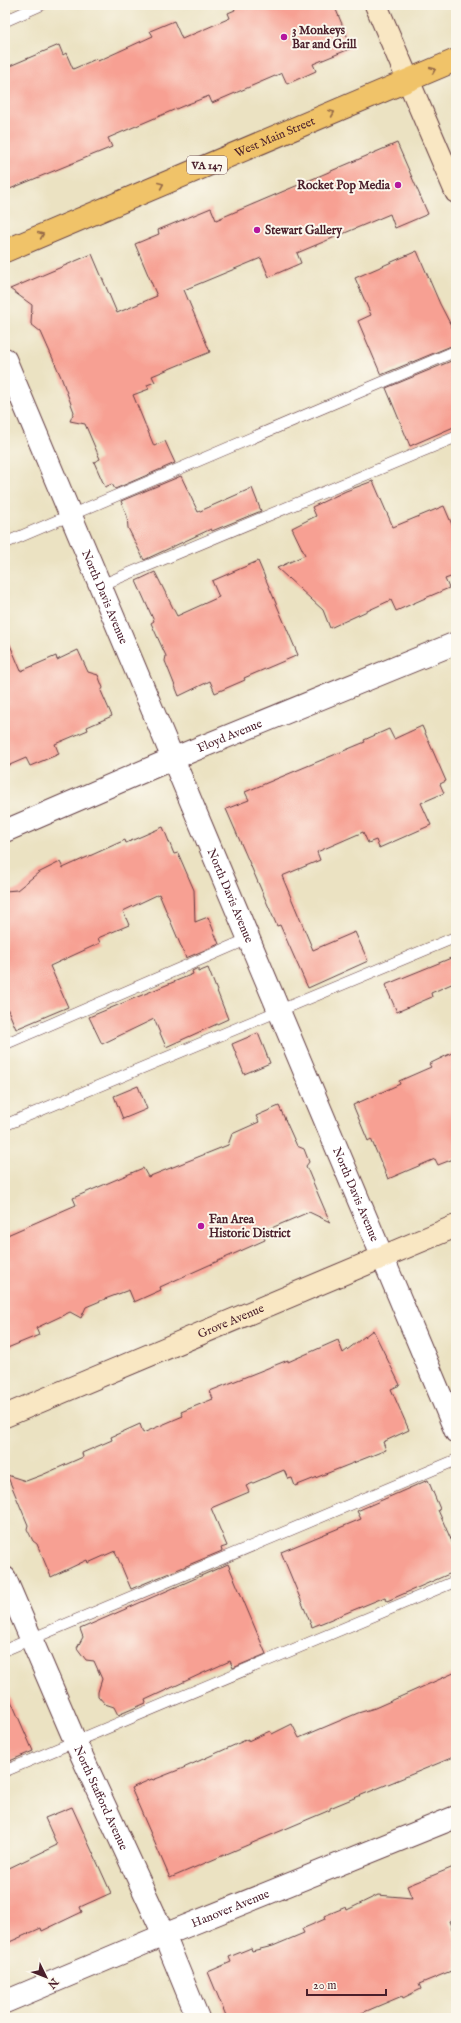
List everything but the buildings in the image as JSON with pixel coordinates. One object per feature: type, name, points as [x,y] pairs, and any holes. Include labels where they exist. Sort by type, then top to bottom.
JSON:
[{"type":"main road","name":"West Main Street","points":[[5,250],[456,60]]},
{"type":"street","points":[[376,5],[456,192]]},
{"type":"street","name":"North Davis Avenue","points":[[5,360],[456,1432]]},
{"type":"street","name":"Floyd Avenue","points":[[5,831],[172,759],[456,643]]},
{"type":"street","name":"Grove Avenue","points":[[5,1416],[456,1226]]},
{"type":"street","name":"North Stafford Avenue","points":[[5,1578],[75,1741],[164,1935],[198,2018]]},
{"type":"street","name":"Hanover Avenue","points":[[5,2002],[164,1935],[456,1817]]},
{"type":"lane","points":[[5,20],[41,5]]},
{"type":"lane","points":[[5,543],[456,351]]},
{"type":"lane","points":[[99,586],[456,437]]},
{"type":"lane","points":[[5,1125],[456,937]]},
{"type":"lane","points":[[5,1044],[248,939]]},
{"type":"lane","points":[[5,1650],[456,1460]]},
{"type":"lane","points":[[5,1771],[456,1581]]},
{"type":"place","name":"3 Monkeys Bar and Grill","points":[[284,37]]},
{"type":"place","name":"Rocket Pop Media","points":[[398,185]]},
{"type":"place","name":"Stewart Gallery","points":[[257,230]]},
{"type":"place","name":"Fan Area Historic District","points":[[201,1226]]}]
